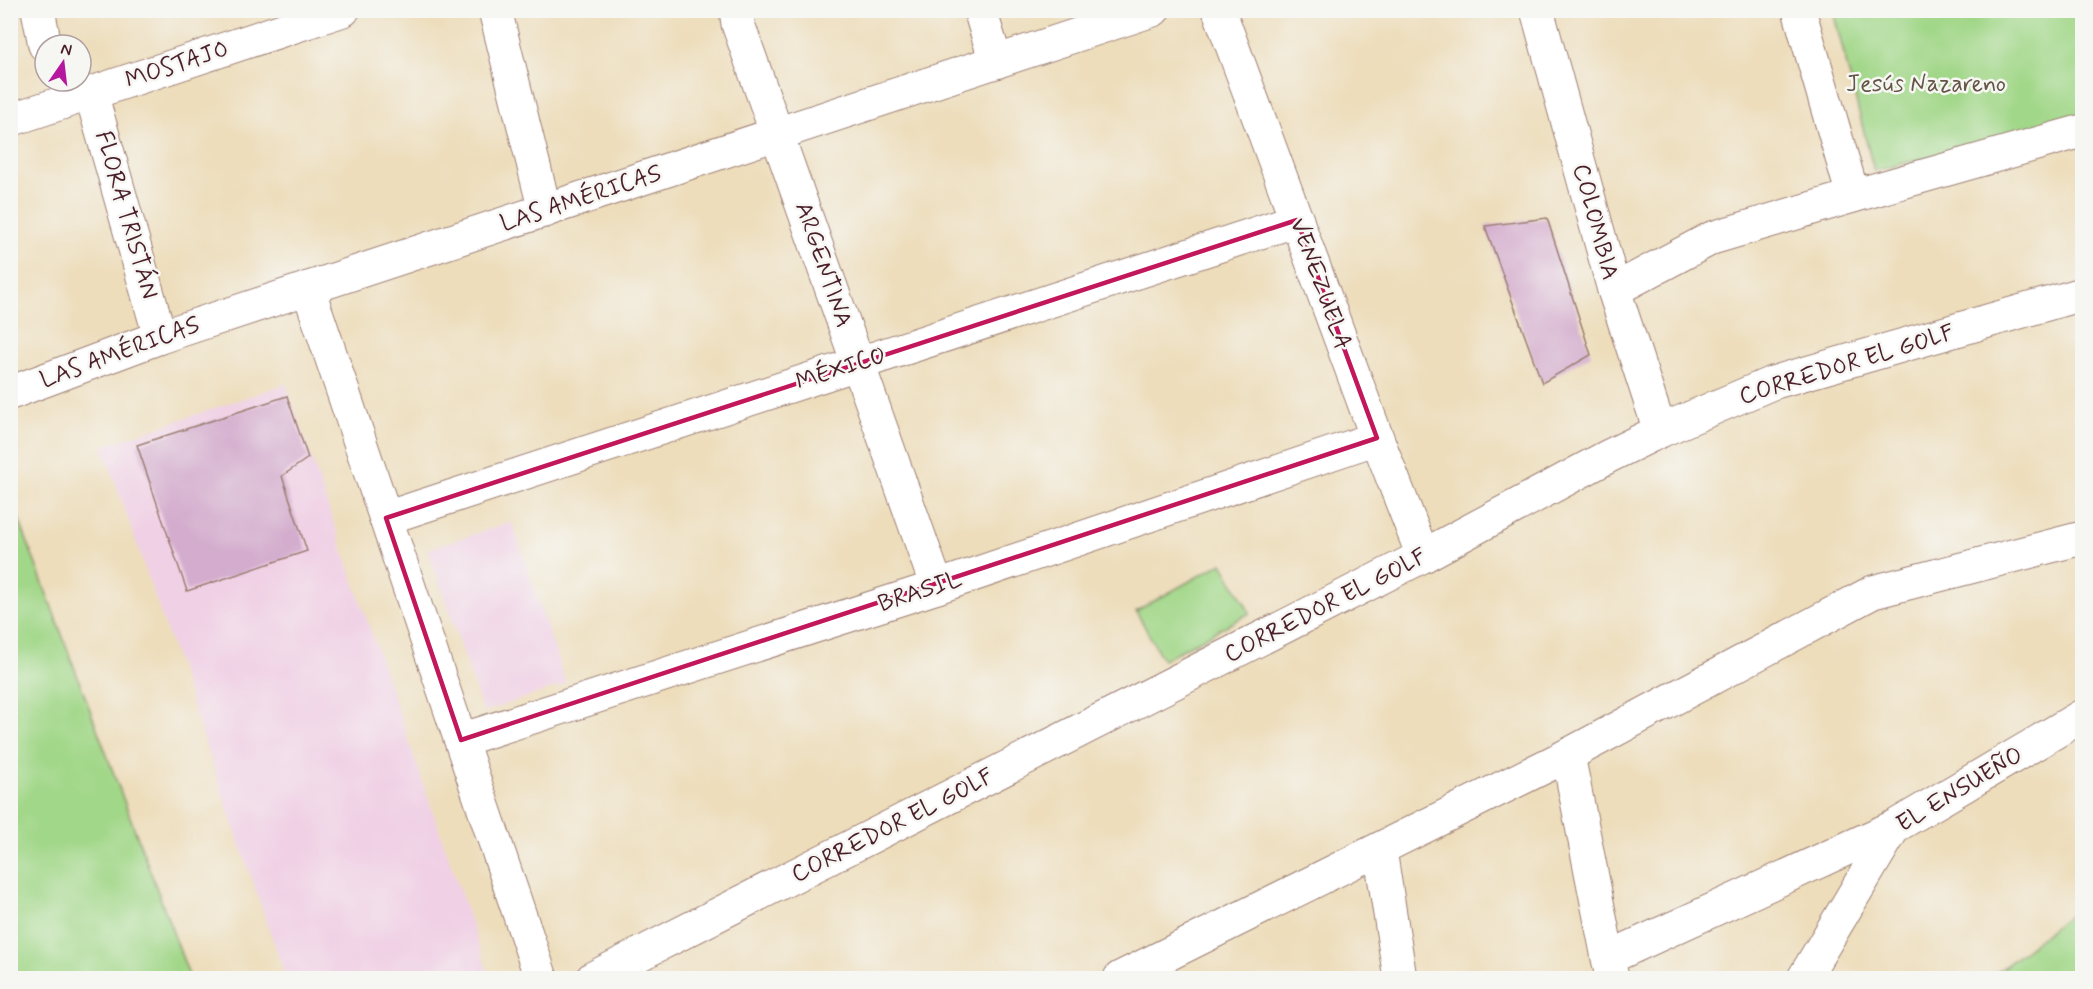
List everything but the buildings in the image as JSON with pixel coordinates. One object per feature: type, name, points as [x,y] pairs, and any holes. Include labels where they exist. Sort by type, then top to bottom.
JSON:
[{"type":"street","points":[[38,10],[43,33]]},
{"type":"street","name":"MOSTAJO","points":[[93,92],[280,20],[343,10]]},
{"type":"street","points":[[495,10],[545,211]]},
{"type":"street","name":"ARGENTINA","points":[[736,10],[738,24],[937,587]]},
{"type":"street","points":[[980,10],[996,62]]},
{"type":"street","name":"LAS AMÉRICAS","points":[[10,393],[160,337],[1153,10]]},
{"type":"street","name":"VENEZUELA","points":[[1219,10],[1423,556]]},
{"type":"street","name":"COLOMBIA","points":[[1537,10],[1614,290],[1660,431]]},
{"type":"street","points":[[1799,10],[1853,196]]},
{"type":"street","name":"MOSTAJO","points":[[10,120],[54,93]]},
{"type":"street","name":"FLORA TRISTÁN","points":[[91,93],[160,337]]},
{"type":"street","points":[[1614,290],[1712,238],[2082,131]]},
{"type":"street","name":"MÉXICO","points":[[386,518],[1297,220]]},
{"type":"street","points":[[308,288],[541,978]]},
{"type":"street","name":"CORREDOR EL GOLF","points":[[593,978],[1423,556],[1660,431],[1772,383],[2082,294]]},
{"type":"street","name":"BRASIL","points":[[461,740],[937,587],[1377,438]]},
{"type":"street","points":[[1120,978],[1568,755],[1873,592],[2082,538]]},
{"type":"street","name":"EL ENSUEÑO","points":[[1804,978],[1894,827],[2082,716]]},
{"type":"street","points":[[1568,755],[1610,968],[1894,827]]},
{"type":"street","points":[[1380,850],[1400,978]]},
{"type":"highlighted area","points":[[1297,220],[1377,438],[461,740],[386,518]]},
{"type":"shaded area","points":[[286,384],[490,978],[286,978],[103,446]]},
{"type":"shaded area","points":[[512,522],[566,684],[483,712],[428,549]]},
{"type":"green space","name":"Jesús Nazareno","points":[[1833,11],[2082,11],[2082,119],[1874,171]]},
{"type":"green space","points":[[11,498],[190,978],[11,978]]},
{"type":"green space","points":[[1222,563],[1250,613],[1163,660],[1136,611]]},
{"type":"green space","points":[[2082,905],[2082,978],[1990,978]]}]
